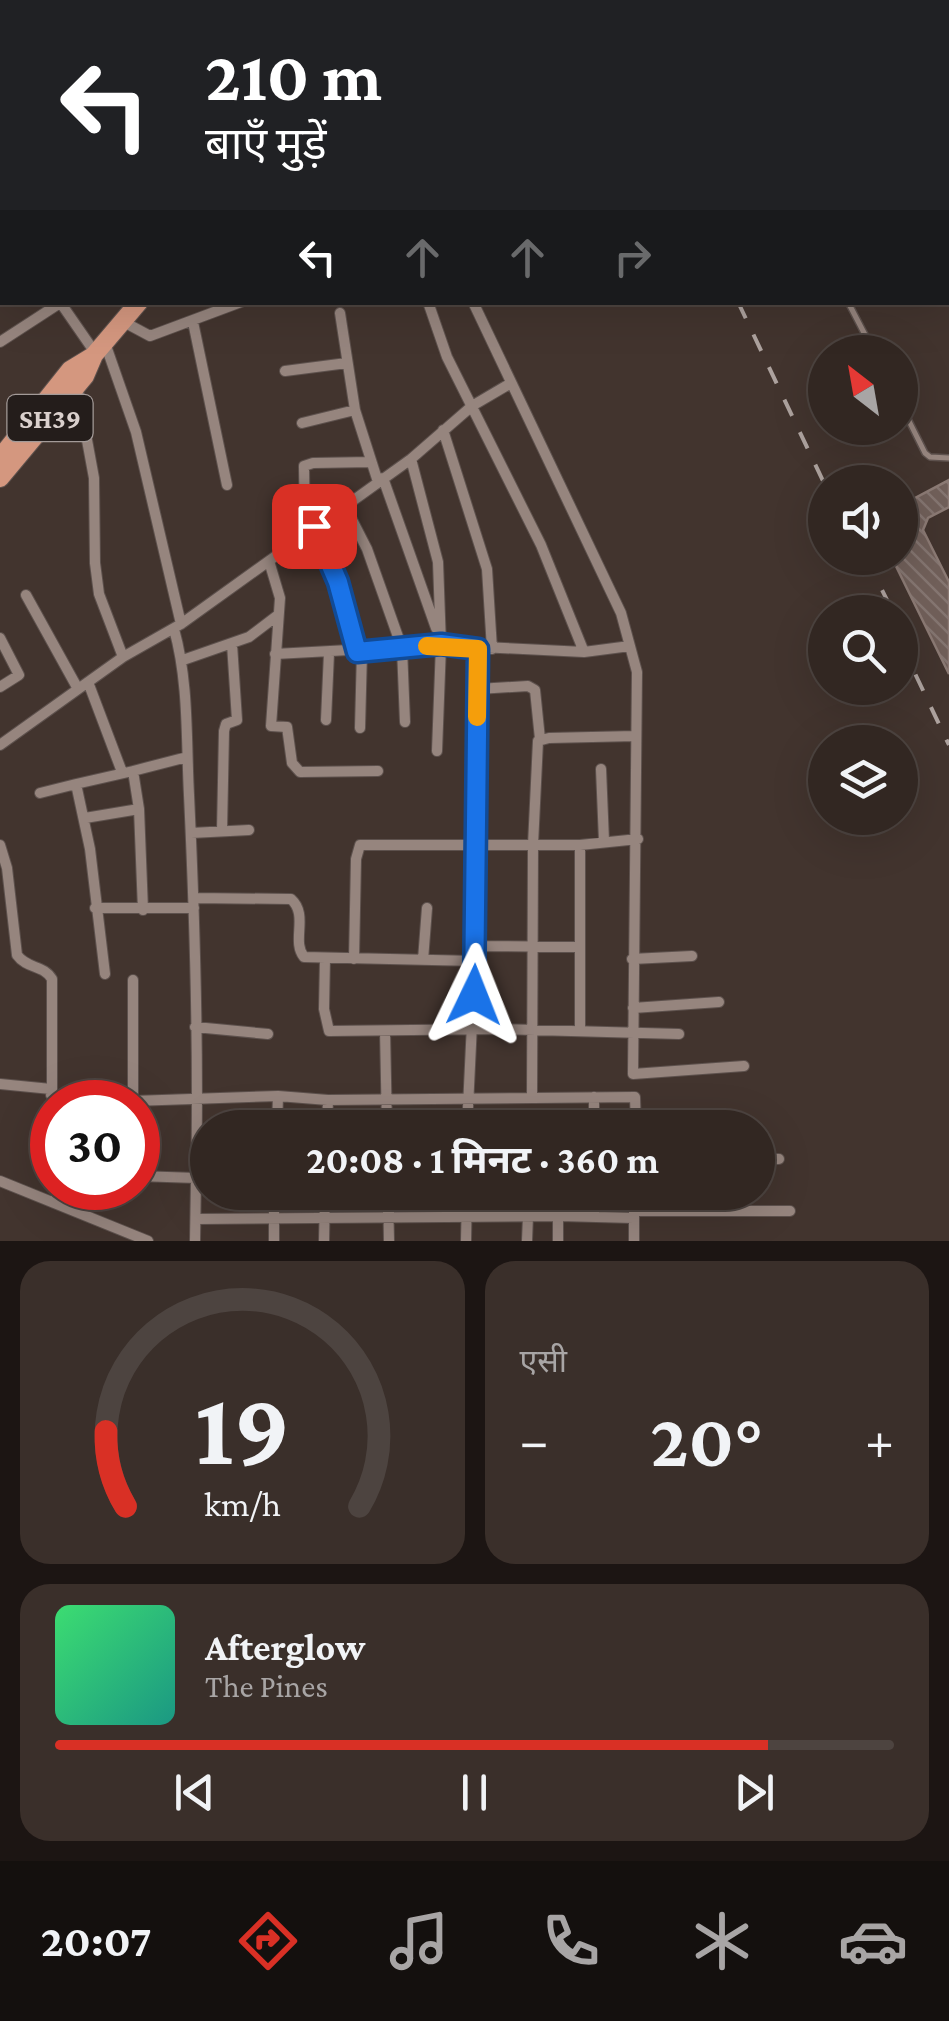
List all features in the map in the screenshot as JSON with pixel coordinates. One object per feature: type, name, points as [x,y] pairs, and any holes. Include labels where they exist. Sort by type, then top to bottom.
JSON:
[{"type":"main road","name":"SH39","points":[[0,478],[77,386],[98,350],[136,305]]},
{"type":"main road","name":"SH39","points":[[0,458],[70,370],[98,350]]},
{"type":"street","points":[[0,342],[57,305]]},
{"type":"street","points":[[62,305],[98,350],[136,432],[178,626],[183,660],[194,903],[198,1110]]},
{"type":"street","points":[[122,321],[150,336],[234,305]]},
{"type":"street","points":[[429,305],[447,357],[540,545],[584,652]]},
{"type":"street","points":[[474,305],[622,614],[637,672],[638,838],[632,959],[636,1110]]},
{"type":"street","points":[[340,313],[355,410],[440,641]]},
{"type":"street","points":[[193,322],[226,485]]},
{"type":"street","points":[[285,371],[347,363]]},
{"type":"street","points":[[0,745],[124,657],[178,626],[411,459],[472,406],[511,383]]},
{"type":"street","points":[[77,386],[94,478],[99,594],[124,657]]},
{"type":"street","points":[[302,423],[355,410]]},
{"type":"street","points":[[443,430],[487,569],[492,649]]},
{"type":"street","points":[[411,459],[438,562],[437,751]]},
{"type":"street","points":[[360,728],[360,651],[338,582],[310,529],[302,476],[306,465],[371,462]]},
{"type":"street","points":[[344,504],[368,550],[402,648],[405,722]]},
{"type":"street","points":[[269,561],[279,592],[270,724],[288,727],[296,770],[378,771]]},
{"type":"street","points":[[26,595],[83,686],[127,771],[139,810],[143,910]]},
{"type":"street","points":[[183,660],[249,638],[278,615]]},
{"type":"street","points":[[0,638],[19,675],[0,686]]},
{"type":"street","points":[[275,654],[402,648],[440,641],[478,649],[584,652],[630,646]]},
{"type":"street","points":[[222,832],[224,730],[226,724],[237,720],[232,644]]},
{"type":"street","points":[[467,1110],[475,961],[478,649]]},
{"type":"street","points":[[326,720],[329,653]]},
{"type":"street","points":[[478,689],[528,686],[535,690],[540,738],[533,844],[532,1098]]},
{"type":"street","points":[[540,738],[635,736]]},
{"type":"street","points":[[40,793],[187,758]]},
{"type":"street","points":[[601,769],[604,842]]},
{"type":"street","points":[[76,784],[105,974]]},
{"type":"street","points":[[84,818],[139,810]]},
{"type":"street","points":[[191,833],[249,830]]},
{"type":"street","points":[[354,959],[356,859],[360,845],[580,845],[638,838]]},
{"type":"street","points":[[0,845],[8,868],[17,955],[22,962],[45,970],[52,978],[52,1080]]},
{"type":"street","points":[[580,845],[580,1031]]},
{"type":"street","points":[[95,908],[143,910],[194,903],[291,899],[300,912],[299,954],[304,957],[475,961]]},
{"type":"street","points":[[423,960],[427,908]]},
{"type":"street","points":[[475,946],[580,947]]},
{"type":"street","points":[[632,959],[692,956]]},
{"type":"street","points":[[325,958],[324,1009],[329,1031],[472,1029],[679,1034]]},
{"type":"street","points":[[133,980],[133,1080]]},
{"type":"street","points":[[633,1008],[719,1002]]},
{"type":"street","points":[[196,1027],[268,1034]]},
{"type":"street","points":[[385,1031],[386,1110]]},
{"type":"street","points":[[633,1074],[744,1066]]},
{"type":"street","points":[[0,1084],[30,1092]]},
{"type":"street","points":[[160,1100],[278,1096],[328,1100],[636,1097]]},
{"type":"street","points":[[278,1096],[278,1110]]},
{"type":"street","points":[[594,1098],[594,1110]]},
{"type":"street","points":[[328,1100],[328,1110]]},
{"type":"street","points":[[775,1159],[780,1159]]},
{"type":"street","points":[[160,1177],[190,1178]]},
{"type":"street","points":[[0,1181],[30,1192]]},
{"type":"street","points":[[75,1210],[148,1241]]},
{"type":"street","points":[[195,1241],[196,1210]]},
{"type":"street","points":[[274,1210],[274,1241]]},
{"type":"street","points":[[324,1210],[324,1241]]},
{"type":"street","points":[[389,1210],[389,1241]]},
{"type":"street","points":[[466,1241],[467,1210]]},
{"type":"street","points":[[558,1210],[558,1241]]},
{"type":"street","points":[[594,1210],[594,1217]]},
{"type":"street","points":[[634,1210],[634,1241]]},
{"type":"street","points":[[196,1218],[594,1217],[790,1212]]},
{"type":"street","points":[[528,1216],[528,1241]]},
{"type":"lane","points":[[850,305],[865,335]]},
{"type":"lane","points":[[918,439],[930,457],[949,458]]},
{"type":"building","points":[[949,480],[949,507],[928,518],[923,530],[949,582],[949,674],[918,611],[918,595],[910,595],[900,575],[918,575],[918,496]]},
{"type":"railway","points":[[739,305],[815,465]]},
{"type":"railway","points":[[874,575],[884,595]]},
{"type":"railway","points":[[918,680],[949,745]]},
{"type":"slow traffic","points":[[427,646],[478,649],[477,717]]},
{"type":"route","points":[[314,526],[334,570],[357,652],[441,644],[478,649],[474,995]]}]
